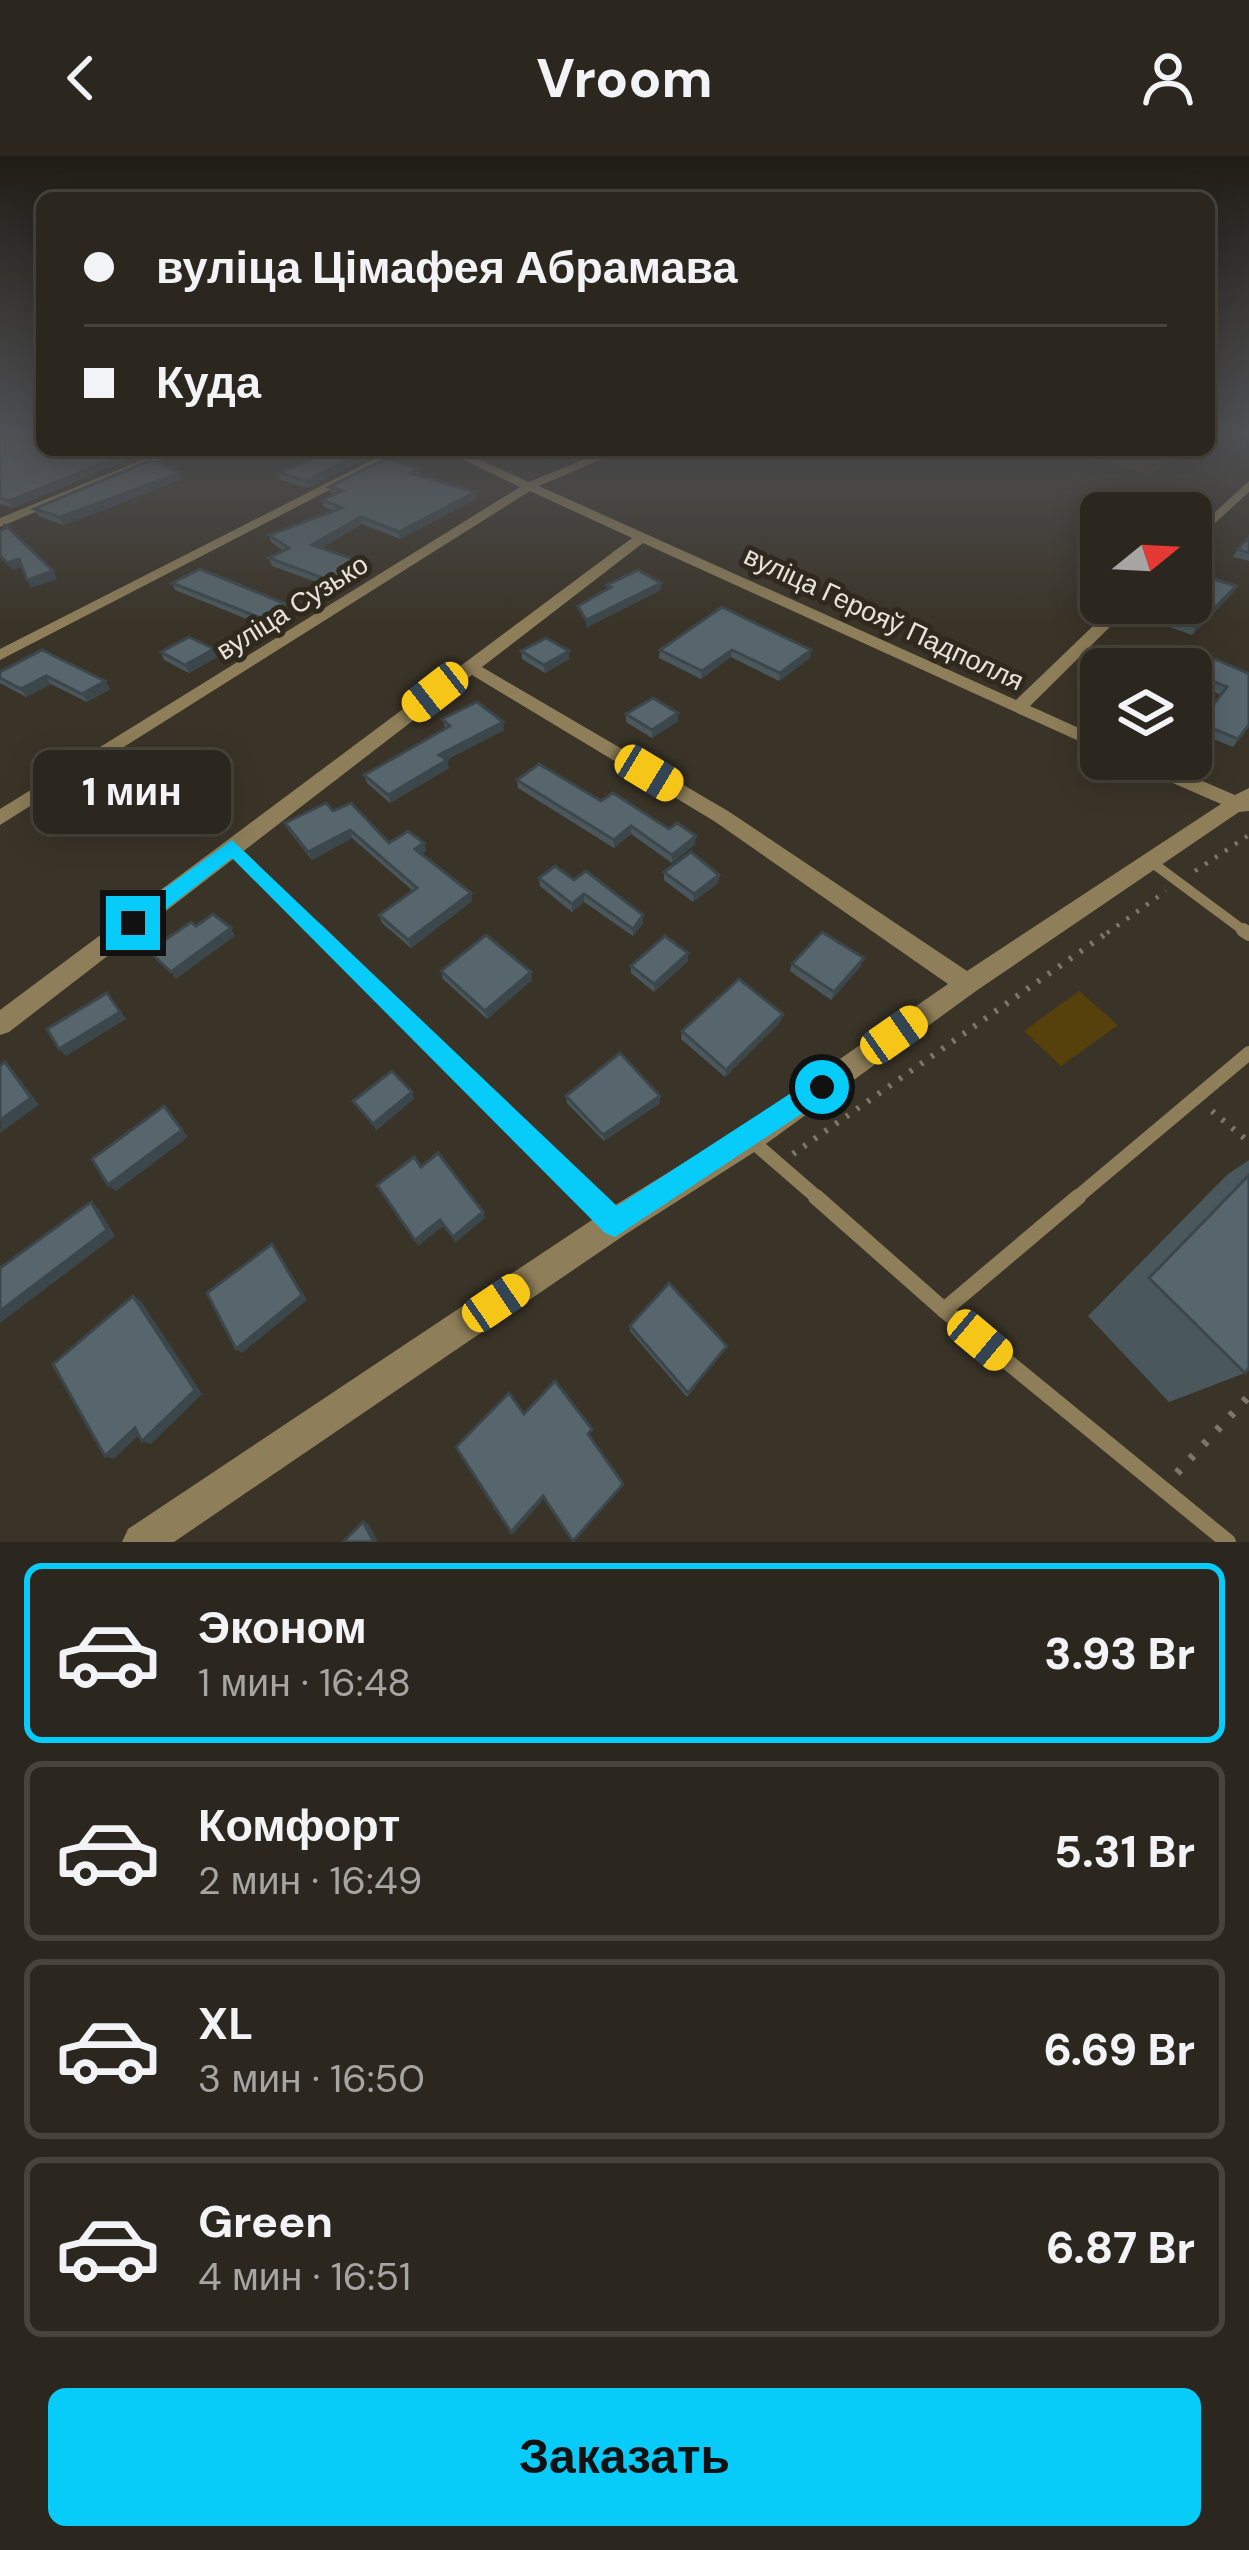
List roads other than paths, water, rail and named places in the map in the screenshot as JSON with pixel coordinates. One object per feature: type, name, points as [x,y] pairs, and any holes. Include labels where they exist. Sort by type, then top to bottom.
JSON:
[{"type":"street","points":[[0,523],[69,495]]},
{"type":"street","points":[[0,655],[314,495]]},
{"type":"street","name":"вуліца Сузько","points":[[0,818],[516,495]]},
{"type":"street","name":"вуліца Герояў Падполля","points":[[552,495],[1080,736]]},
{"type":"street","points":[[1212,521],[1239,495]]},
{"type":"street","points":[[0,1024],[642,537]]},
{"type":"street","points":[[1017,709],[1104,624]]},
{"type":"street","points":[[469,667],[721,816],[967,983]]},
{"type":"street","points":[[1188,780],[1245,802]]},
{"type":"street","points":[[141,1542],[615,1223],[749,1139],[967,983],[1245,802]]},
{"type":"lane","points":[[232,847],[615,1223]]},
{"type":"lane","points":[[1150,861],[1249,934]]},
{"type":"lane","points":[[944,1310],[1249,1053]]},
{"type":"lane","points":[[749,1139],[944,1310],[1228,1542]]}]
